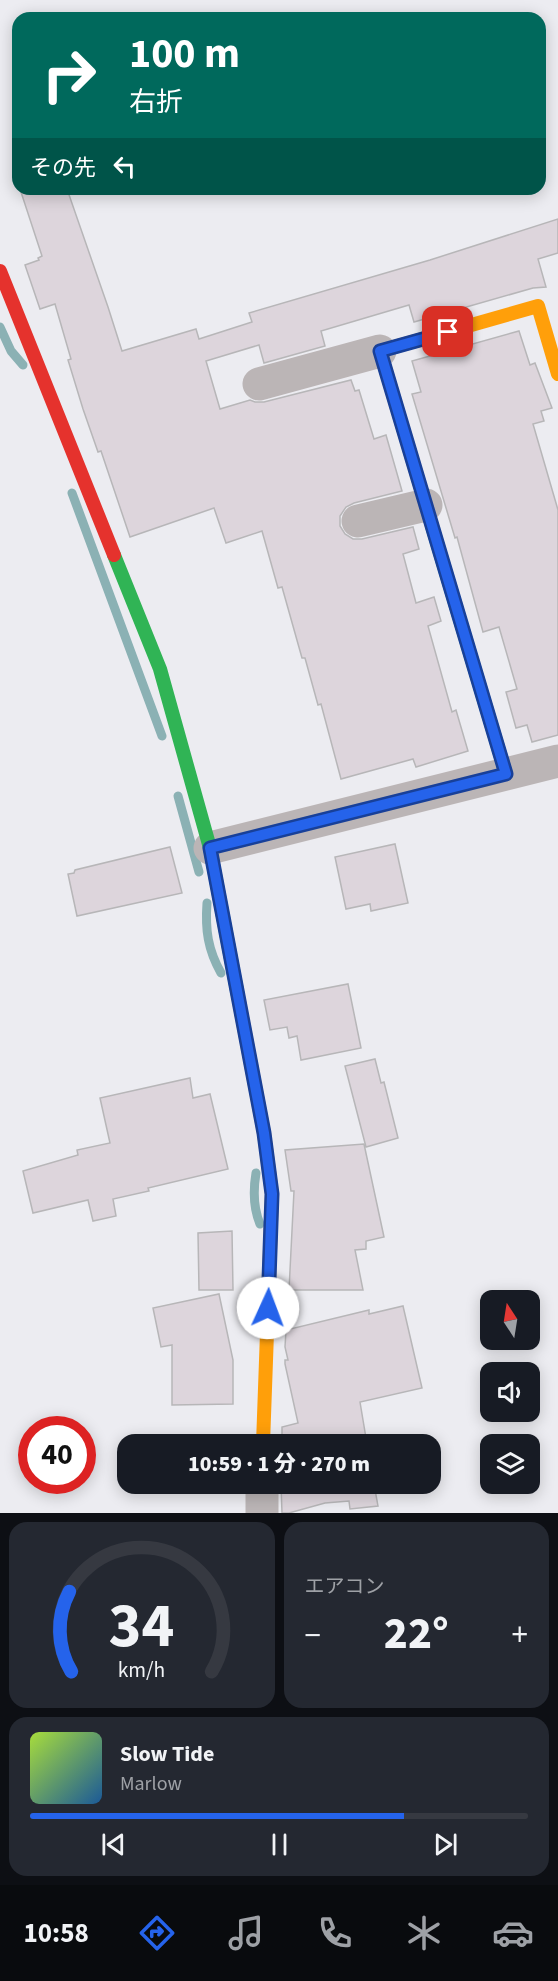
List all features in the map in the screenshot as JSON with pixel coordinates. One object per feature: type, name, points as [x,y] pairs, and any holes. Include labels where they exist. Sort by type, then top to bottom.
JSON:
[{"type":"street","points":[[0,271],[160,669],[210,848],[264,1133],[272,1194],[263,1434]]},
{"type":"street","points":[[259,384],[548,304],[558,374]]},
{"type":"street","points":[[380,351],[506,774]]},
{"type":"street","points":[[358,521],[426,505]]},
{"type":"street","points":[[210,848],[558,761]]},
{"type":"street","points":[[262,1494],[262,1513]]},
{"type":"building","points":[[22,195],[69,195],[122,351],[196,329],[199,339],[252,322],[249,313],[430,260],[558,219],[558,253],[538,259],[546,287],[533,288],[414,322],[409,305],[321,331],[325,346],[264,363],[259,345],[206,361],[220,409],[250,400],[264,402],[351,380],[355,391],[359,390],[374,439],[386,435],[402,491],[346,507],[340,516],[340,526],[345,534],[353,539],[413,527],[419,549],[403,554],[416,603],[434,597],[441,621],[428,626],[452,712],[456,710],[468,751],[416,767],[413,759],[341,779],[321,704],[318,705],[305,658],[302,658],[282,587],[278,588],[262,531],[226,543],[214,508],[130,537],[101,451],[98,452],[83,409],[68,360],[71,359],[55,304],[40,309],[25,265],[39,260],[38,258],[42,256]]},
{"type":"building","points":[[519,331],[530,365],[535,363],[552,408],[541,411],[544,421],[533,424],[558,510],[558,735],[532,742],[527,725],[516,728],[506,692],[517,689],[499,627],[483,632],[457,537],[455,538],[412,394],[421,392],[412,361]]},
{"type":"building","points":[[395,844],[408,903],[371,911],[370,904],[346,909],[335,857]]},
{"type":"building","points":[[170,847],[182,893],[77,916],[68,874],[74,873],[75,870]]},
{"type":"building","points":[[348,984],[361,1048],[301,1060],[297,1036],[289,1038],[287,1027],[270,1030],[264,1000]]},
{"type":"building","points":[[375,1059],[381,1083],[384,1082],[398,1138],[366,1147],[345,1066]]},
{"type":"building","points":[[190,1078],[193,1098],[210,1094],[228,1169],[148,1188],[149,1191],[113,1199],[116,1216],[93,1221],[88,1200],[33,1213],[23,1171],[78,1155],[77,1150],[110,1143],[100,1098]]},
{"type":"building","points":[[364,1144],[384,1237],[366,1241],[366,1249],[355,1250],[363,1290],[289,1290],[294,1191],[291,1191],[285,1150]]},
{"type":"building","points":[[232,1231],[233,1290],[199,1290],[198,1233]]},
{"type":"building","points":[[219,1294],[233,1360],[233,1404],[172,1405],[172,1345],[161,1347],[153,1308]]},
{"type":"building","points":[[403,1306],[422,1388],[360,1402],[365,1434],[282,1434],[282,1427],[298,1423],[285,1364],[285,1360],[288,1360],[285,1347],[286,1330],[369,1310],[369,1314]]},
{"type":"building","points":[[281,1494],[376,1494],[378,1506],[350,1509],[349,1501],[325,1503],[282,1513]]},
{"type":"waterway","points":[[0,327],[11,351],[23,365]]},
{"type":"waterway","points":[[72,493],[162,736]]},
{"type":"waterway","points":[[178,796],[199,872]]},
{"type":"waterway","points":[[207,903],[208,940],[221,973]]},
{"type":"waterway","points":[[256,1173],[254,1199],[260,1224]]},
{"type":"traffic: fast","points":[[432,526],[506,774]]},
{"type":"traffic: fast","points":[[114,555],[160,669],[210,848],[238,996]]},
{"type":"traffic: slow","points":[[432,526],[380,351],[538,306],[558,374]]},
{"type":"traffic: slow","points":[[238,996],[264,1133],[272,1194],[263,1434]]},
{"type":"traffic: jam","points":[[0,271],[114,555]]},
{"type":"route","points":[[268,1308],[272,1194],[264,1133],[210,848],[506,774],[380,351],[448,332]]}]
